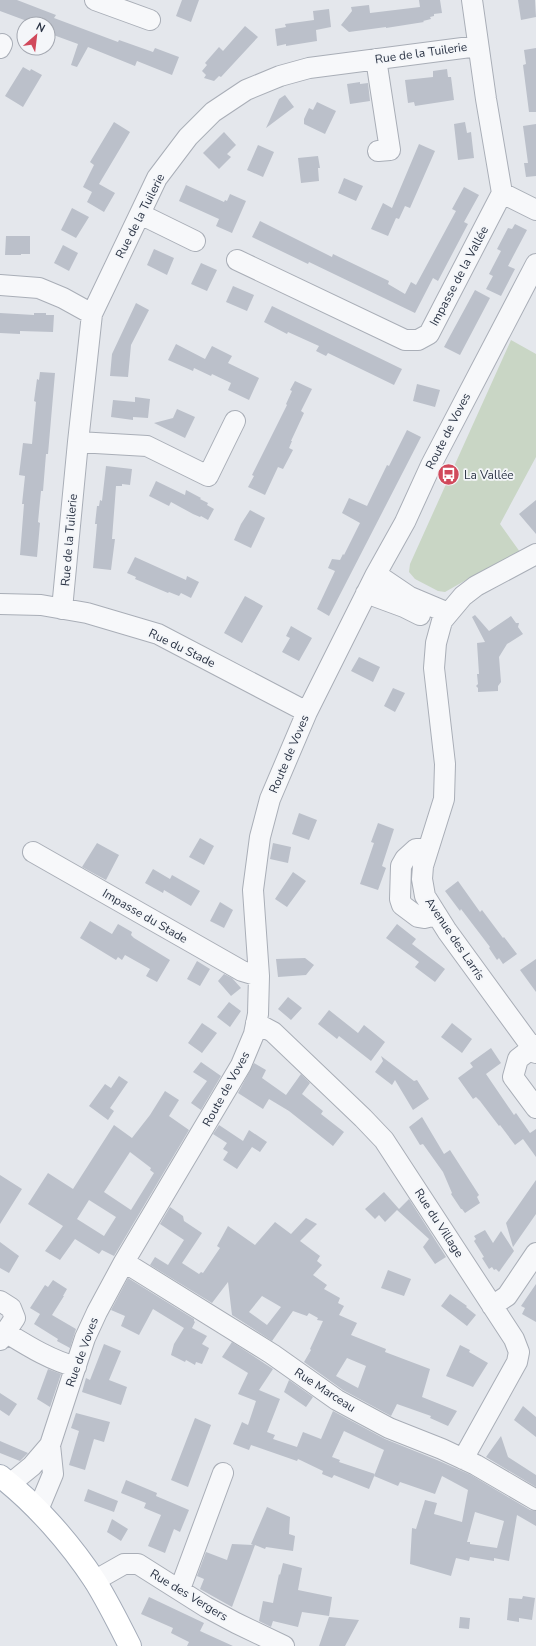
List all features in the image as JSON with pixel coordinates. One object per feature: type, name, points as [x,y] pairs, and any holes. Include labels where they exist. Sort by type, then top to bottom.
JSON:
[{"type":"main road","name":"Rue de Voves","points":[[5,1480],[38,1510],[76,1555],[94,1581],[130,1646]]},
{"type":"street","points":[[95,0],[150,20]]},
{"type":"street","points":[[472,0],[486,100],[502,192],[536,210]]},
{"type":"street","name":"Rue de la Tuilerie","points":[[62,609],[92,314],[157,178],[188,137],[213,112],[246,90],[280,76],[309,68],[478,46]]},
{"type":"street","points":[[376,59],[390,150],[378,151]]},
{"type":"street","name":"Impasse de la Vallée","points":[[237,260],[406,340],[418,340],[429,334],[502,192]]},
{"type":"street","points":[[140,214],[195,241]]},
{"type":"street","name":"Route de Voves","points":[[124,1262],[241,1065],[254,1034],[259,976],[253,890],[260,837],[270,799],[307,712],[366,593],[536,264]]},
{"type":"street","points":[[0,285],[39,288],[92,314]]},
{"type":"street","points":[[78,442],[147,446],[208,476],[234,421]]},
{"type":"street","points":[[443,620],[463,596],[476,586],[536,554]]},
{"type":"street","points":[[376,574],[443,620]]},
{"type":"street","points":[[366,593],[443,620]]},
{"type":"street","name":"Rue du Stade","points":[[0,604],[41,605],[88,613],[158,634],[307,712]]},
{"type":"street","name":"Avenue des Larris","points":[[443,620],[436,643],[434,668],[445,764],[444,798],[423,866],[422,879],[424,896],[436,915],[535,1049]]},
{"type":"street","name":"Impasse du Stade","points":[[33,852],[242,971],[259,976]]},
{"type":"street","name":"Rue du Village","points":[[256,1023],[273,1032],[384,1140],[514,1339],[519,1352],[512,1374],[463,1459]]},
{"type":"street","points":[[535,1049],[518,1059],[513,1077],[536,1108]]},
{"type":"street","points":[[492,1306],[507,1296],[536,1253]]},
{"type":"street","name":"Rue de Voves","points":[[5,1480],[32,1466],[50,1445],[85,1338],[124,1262]]},
{"type":"street","name":"Rue Marceau","points":[[124,1262],[272,1354],[337,1400],[389,1428],[463,1459],[536,1500]]},
{"type":"street","points":[[0,1301],[11,1308],[15,1318],[3,1336],[62,1363],[76,1367]]},
{"type":"street","name":"Rue de Voves","points":[[38,1510],[53,1474],[50,1445]]},
{"type":"street","points":[[180,1589],[223,1473]]},
{"type":"street","name":"Rue des Vergers","points":[[94,1581],[124,1564],[138,1564],[180,1589],[206,1607],[284,1646]]},
{"type":"green space","points":[[511,340],[536,354],[536,457],[500,524],[520,552],[445,592],[438,591],[415,579],[409,572],[410,564]]},
{"type":"building","points":[[0,0],[17,0],[56,15],[16,17],[0,11]]},
{"type":"building","points":[[182,0],[199,0],[191,22],[176,16]]},
{"type":"building","points":[[419,0],[440,0],[442,13],[434,14],[434,16],[430,17],[431,19],[423,21],[424,22],[386,28],[349,32],[341,25],[352,11],[351,7],[369,5],[370,13],[420,7]]},
{"type":"building","points":[[518,0],[535,0],[536,17],[521,20]]},
{"type":"building","points":[[329,9],[331,27],[316,30],[317,41],[277,46],[275,29],[286,27],[285,24],[314,20],[313,11]]},
{"type":"building","points":[[56,19],[118,42],[119,40],[153,52],[155,48],[179,57],[172,75],[137,61],[135,66],[88,47],[77,67],[71,65],[78,44],[56,36]]},
{"type":"building","points":[[245,26],[258,37],[221,77],[219,76],[214,81],[204,78],[206,75],[202,71],[207,65],[205,63],[219,47],[223,51]]},
{"type":"building","points":[[536,48],[536,112],[529,112],[523,65],[526,64],[524,50]]},
{"type":"building","points":[[23,67],[30,71],[31,69],[42,75],[23,107],[5,96]]},
{"type":"building","points":[[447,69],[448,77],[451,77],[454,100],[415,106],[414,102],[408,103],[405,80],[433,77],[433,71]]},
{"type":"building","points":[[360,82],[360,84],[368,83],[370,101],[350,104],[347,84]]},
{"type":"building","points":[[285,95],[294,107],[266,128],[279,99]]},
{"type":"building","points":[[317,102],[336,111],[325,134],[304,124],[304,119],[309,108],[313,110]]},
{"type":"building","points":[[114,122],[130,132],[99,184],[115,193],[104,212],[87,202],[92,192],[83,187],[94,165],[90,162]]},
{"type":"building","points":[[465,122],[467,133],[471,132],[474,158],[458,160],[454,124]]},
{"type":"building","points":[[536,124],[536,176],[526,177],[524,163],[528,163],[523,126]]},
{"type":"building","points":[[224,132],[236,145],[227,154],[231,157],[219,169],[203,153]]},
{"type":"building","points":[[419,144],[435,151],[410,208],[405,206],[399,219],[396,218],[388,236],[371,229],[383,203],[392,208]]},
{"type":"building","points":[[258,145],[274,152],[263,177],[247,170]]},
{"type":"building","points":[[318,156],[320,168],[318,168],[319,181],[301,183],[298,158]]},
{"type":"building","points":[[344,178],[363,186],[356,201],[338,193]]},
{"type":"building","points":[[186,185],[224,202],[225,200],[227,201],[230,194],[246,201],[232,233],[216,226],[219,219],[179,201]]},
{"type":"building","points":[[464,187],[479,195],[464,222],[468,224],[438,281],[433,278],[415,313],[309,262],[308,264],[252,237],[260,221],[332,257],[333,254],[389,281],[388,284],[405,294],[411,282],[416,285],[456,211],[452,209]]},
{"type":"building","points":[[72,208],[89,217],[76,238],[61,230]]},
{"type":"building","points":[[515,224],[527,230],[508,266],[515,269],[501,296],[486,289],[493,276],[489,274],[501,251],[497,249],[508,228],[512,229]]},
{"type":"building","points":[[6,236],[30,236],[30,254],[5,255]]},
{"type":"building","points":[[63,245],[78,253],[69,271],[54,263]]},
{"type":"building","points":[[154,249],[174,258],[167,275],[147,265]]},
{"type":"building","points":[[201,263],[217,270],[207,291],[191,284]]},
{"type":"building","points":[[233,286],[254,295],[247,311],[226,302]]},
{"type":"building","points":[[475,290],[490,298],[460,355],[444,347]]},
{"type":"building","points":[[136,303],[149,310],[131,345],[128,377],[110,376],[112,354]]},
{"type":"building","points":[[272,306],[402,369],[394,385],[328,353],[326,356],[316,351],[319,346],[288,332],[287,334],[264,322]]},
{"type":"building","points":[[0,313],[34,315],[34,313],[46,313],[46,315],[54,315],[53,332],[20,331],[20,334],[0,333]]},
{"type":"building","points":[[176,344],[205,359],[212,346],[232,356],[228,363],[259,378],[249,400],[228,390],[231,383],[212,374],[211,376],[194,368],[193,371],[168,360]]},
{"type":"building","points":[[40,372],[55,373],[48,454],[46,454],[43,491],[41,491],[37,557],[20,555],[24,504],[22,504],[25,476],[19,475],[23,443],[32,444],[36,402],[34,401],[37,379],[39,380]]},
{"type":"building","points":[[295,381],[312,389],[301,411],[304,413],[291,441],[289,448],[293,450],[283,469],[278,467],[265,495],[248,487],[254,476],[252,475],[287,405],[286,404],[292,391],[290,390]]},
{"type":"building","points":[[417,384],[440,390],[435,407],[413,401]]},
{"type":"building","points":[[135,397],[150,399],[148,418],[133,417],[133,420],[111,417],[113,400],[135,402]]},
{"type":"building","points":[[177,409],[195,417],[185,438],[154,423],[173,418]]},
{"type":"building","points":[[407,430],[421,437],[329,616],[317,609],[335,571],[328,568],[332,559],[340,560],[343,554],[344,555],[360,523],[342,513],[349,498],[367,506],[387,465],[389,466]]},
{"type":"building","points":[[106,466],[132,469],[130,485],[122,484],[122,486],[116,486],[112,539],[115,539],[111,570],[93,568],[97,506],[99,506],[100,500],[102,501]]},
{"type":"building","points":[[156,481],[185,495],[186,490],[208,503],[207,505],[214,509],[208,520],[171,502],[169,506],[149,496]]},
{"type":"building","points":[[536,500],[536,534],[519,514]]},
{"type":"building","points":[[250,510],[265,518],[251,548],[234,540],[241,524]]},
{"type":"building","points":[[135,557],[186,580],[187,576],[199,582],[191,598],[181,593],[179,596],[169,592],[168,593],[135,579],[136,577],[127,573]]},
{"type":"building","points":[[245,596],[263,606],[242,643],[224,633]]},
{"type":"building","points":[[475,615],[489,631],[511,616],[516,623],[519,623],[518,627],[523,634],[507,644],[499,657],[501,682],[498,686],[498,691],[478,692],[478,688],[476,686],[478,684],[477,674],[479,674],[477,643],[485,642],[472,617]]},
{"type":"building","points":[[291,626],[312,638],[299,661],[282,652],[290,638],[286,636]]},
{"type":"building","points":[[359,657],[380,667],[373,682],[351,671]]},
{"type":"building","points":[[393,688],[405,693],[395,712],[384,706]]},
{"type":"building","points":[[299,813],[317,820],[309,840],[292,834]]},
{"type":"building","points":[[378,823],[394,829],[382,866],[386,868],[378,890],[360,884],[374,843],[371,842]]},
{"type":"building","points":[[200,838],[214,846],[204,865],[189,857]]},
{"type":"building","points":[[97,843],[119,855],[106,880],[82,867]]},
{"type":"building","points":[[273,843],[291,847],[288,863],[270,859]]},
{"type":"building","points":[[153,869],[170,879],[172,875],[200,891],[191,906],[164,890],[163,893],[145,883]]},
{"type":"building","points":[[293,872],[306,881],[287,907],[275,899]]},
{"type":"building","points":[[458,881],[480,912],[482,910],[517,954],[503,964],[499,958],[497,960],[489,948],[490,947],[445,891]]},
{"type":"building","points":[[220,902],[233,910],[224,928],[210,921]]},
{"type":"building","points":[[90,921],[112,934],[118,924],[132,932],[131,935],[134,938],[170,960],[157,982],[146,976],[150,969],[125,955],[122,960],[118,957],[116,960],[80,938]]},
{"type":"building","points":[[397,924],[416,939],[412,944],[445,969],[435,982],[415,967],[419,962],[386,938]]},
{"type":"building","points":[[305,958],[314,965],[306,975],[278,977],[276,959]]},
{"type":"building","points":[[536,959],[536,992],[520,970]]},
{"type":"building","points":[[197,961],[210,969],[200,986],[187,979]]},
{"type":"building","points":[[224,974],[232,978],[241,988],[231,996],[218,981]]},
{"type":"building","points":[[288,997],[302,1008],[291,1020],[278,1009]]},
{"type":"building","points":[[229,1002],[241,1011],[230,1027],[217,1017]]},
{"type":"building","points":[[329,1010],[358,1033],[364,1025],[385,1042],[371,1061],[339,1036],[337,1039],[318,1024]]},
{"type":"building","points":[[202,1023],[217,1033],[202,1053],[188,1043]]},
{"type":"building","points":[[452,1023],[472,1039],[462,1053],[441,1037]]},
{"type":"building","points":[[491,1048],[501,1063],[486,1074],[514,1115],[516,1113],[530,1133],[536,1129],[536,1157],[523,1139],[515,1145],[480,1101],[476,1097],[473,1099],[458,1078],[473,1067],[470,1063]]},
{"type":"building","points":[[381,1056],[414,1081],[417,1080],[429,1099],[413,1110],[395,1080],[392,1085],[375,1072],[383,1061]]},
{"type":"building","points":[[201,1062],[221,1076],[201,1110],[191,1103],[207,1081],[193,1072]]},
{"type":"building","points":[[254,1063],[266,1070],[262,1078],[286,1095],[301,1074],[310,1083],[302,1094],[323,1111],[321,1114],[344,1132],[333,1146],[289,1111],[269,1099],[263,1109],[238,1093]]},
{"type":"building","points":[[119,1076],[128,1082],[110,1108],[114,1111],[108,1120],[89,1106],[105,1084],[111,1088]]},
{"type":"building","points":[[165,1091],[179,1100],[169,1116],[189,1130],[114,1256],[102,1250],[99,1254],[75,1239],[60,1260],[45,1251],[63,1226],[28,1204],[48,1173],[73,1189],[114,1125],[132,1138],[150,1115]],"holes":[[[130,1152],[151,1168],[150,1170],[154,1173],[131,1210],[104,1192]],[[89,1200],[116,1217],[104,1236],[77,1219]]]},
{"type":"building","points":[[422,1117],[444,1154],[450,1150],[479,1195],[477,1197],[480,1203],[465,1213],[451,1194],[452,1193],[443,1172],[423,1144],[420,1145],[409,1127]]},
{"type":"building","points":[[219,1125],[243,1141],[249,1130],[267,1142],[260,1152],[252,1147],[237,1169],[223,1160],[228,1152],[223,1149],[227,1143],[213,1134]]},
{"type":"building","points":[[0,1175],[22,1189],[0,1224]]},
{"type":"building","points":[[536,1180],[536,1214],[513,1247],[506,1223]]},
{"type":"building","points":[[384,1192],[399,1209],[409,1199],[446,1257],[435,1264],[423,1247],[429,1239],[397,1210],[385,1222],[379,1215],[375,1219],[365,1209]]},
{"type":"building","points":[[170,1207],[183,1216],[184,1221],[202,1233],[182,1263],[199,1274],[201,1272],[203,1273],[220,1248],[217,1246],[228,1226],[255,1245],[275,1222],[291,1234],[306,1218],[317,1224],[300,1241],[320,1256],[317,1261],[322,1265],[313,1275],[327,1285],[324,1289],[340,1298],[338,1303],[344,1306],[339,1315],[357,1323],[351,1335],[386,1349],[385,1352],[430,1369],[422,1397],[457,1411],[448,1426],[430,1418],[431,1416],[397,1404],[391,1416],[343,1390],[304,1362],[311,1350],[310,1349],[323,1321],[317,1320],[318,1318],[309,1313],[307,1316],[293,1311],[272,1341],[232,1315],[228,1282],[212,1303],[150,1265],[155,1257],[168,1265],[184,1240],[160,1224]],"holes":[[[262,1296],[281,1307],[267,1325],[249,1312]],[[347,1358],[366,1366],[358,1388],[336,1376]]]},
{"type":"building","points":[[485,1230],[493,1243],[501,1231],[514,1251],[499,1272],[496,1269],[494,1270],[492,1267],[489,1269],[482,1258],[484,1257],[474,1241],[476,1239],[474,1236]]},
{"type":"building","points":[[0,1242],[19,1256],[9,1273],[0,1268]]},
{"type":"building","points":[[388,1270],[411,1279],[404,1296],[381,1288]]},
{"type":"building","points":[[128,1278],[194,1319],[195,1322],[192,1328],[207,1336],[202,1344],[209,1348],[202,1364],[196,1362],[195,1365],[171,1355],[174,1344],[184,1328],[153,1309],[139,1335],[121,1326],[125,1316],[111,1310]]},
{"type":"building","points":[[53,1280],[67,1289],[52,1315],[76,1329],[70,1348],[57,1341],[58,1339],[34,1324],[40,1314],[30,1308],[45,1285],[48,1287]]},
{"type":"building","points":[[536,1284],[536,1322],[522,1314],[525,1308],[521,1306]]},
{"type":"building","points":[[450,1294],[467,1306],[466,1307],[476,1315],[467,1326],[441,1306]]},
{"type":"building","points":[[232,1342],[273,1369],[259,1390],[280,1399],[267,1432],[275,1435],[273,1439],[297,1447],[303,1432],[321,1439],[333,1411],[385,1439],[471,1475],[530,1510],[536,1511],[536,1526],[517,1515],[509,1561],[494,1558],[494,1561],[470,1557],[469,1561],[456,1558],[451,1576],[410,1564],[412,1528],[416,1529],[425,1500],[437,1503],[434,1514],[462,1522],[468,1490],[442,1476],[435,1494],[400,1482],[398,1486],[374,1476],[369,1489],[334,1475],[332,1478],[322,1474],[323,1471],[298,1459],[297,1461],[251,1445],[249,1450],[233,1444],[242,1422],[248,1425],[256,1401],[238,1394],[248,1373],[222,1357]],"holes":[[[344,1431],[384,1450],[375,1474],[339,1462],[340,1460],[332,1457]],[[475,1512],[504,1521],[497,1548],[470,1544],[470,1542],[467,1542]]]},
{"type":"building","points":[[104,1344],[121,1351],[109,1380],[127,1387],[121,1405],[82,1392],[86,1378],[90,1380]]},
{"type":"building","points":[[460,1345],[470,1350],[469,1352],[488,1363],[473,1387],[446,1376]]},
{"type":"building","points":[[48,1369],[61,1374],[50,1407],[37,1399]]},
{"type":"building","points":[[289,1380],[313,1397],[306,1407],[284,1392]]},
{"type":"building","points":[[0,1393],[17,1404],[9,1416],[0,1410]]},
{"type":"building","points":[[523,1406],[536,1417],[536,1437],[514,1420]]},
{"type":"building","points":[[76,1413],[110,1422],[104,1442],[94,1439],[85,1470],[69,1465],[79,1431],[71,1428]]},
{"type":"building","points":[[195,1418],[211,1425],[188,1487],[171,1480]]},
{"type":"building","points":[[501,1436],[508,1457],[536,1475],[536,1487],[486,1457]]},
{"type":"building","points":[[0,1441],[28,1453],[20,1461],[0,1453]]},
{"type":"building","points":[[126,1480],[157,1493],[156,1496],[189,1510],[180,1532],[174,1529],[165,1553],[148,1546],[161,1515],[144,1508],[146,1503],[121,1493]]},
{"type":"building","points":[[88,1489],[118,1501],[114,1512],[84,1501]]},
{"type":"building","points":[[267,1507],[290,1517],[289,1534],[295,1536],[293,1551],[266,1547],[265,1549],[255,1545],[232,1607],[200,1589],[204,1579],[197,1576],[206,1552],[227,1560],[232,1544],[253,1545],[251,1544]]},
{"type":"building","points":[[112,1519],[128,1529],[121,1541],[107,1532]]},
{"type":"building","points":[[283,1563],[302,1568],[298,1590],[332,1597],[329,1616],[302,1612],[298,1627],[273,1621],[271,1627],[259,1621],[263,1601],[273,1603],[279,1574],[280,1575]]},
{"type":"building","points":[[523,1596],[535,1598],[532,1620],[519,1618],[519,1622],[507,1620],[509,1598],[522,1599]]},
{"type":"building","points":[[149,1597],[204,1623],[200,1631],[233,1646],[187,1646],[189,1642],[171,1633],[173,1628],[141,1614]]},
{"type":"building","points":[[329,1617],[359,1620],[345,1646],[319,1646]]},
{"type":"building","points":[[460,1617],[470,1618],[469,1629],[459,1628]]},
{"type":"place","name":"La Vallée","points":[[448,475]]}]
